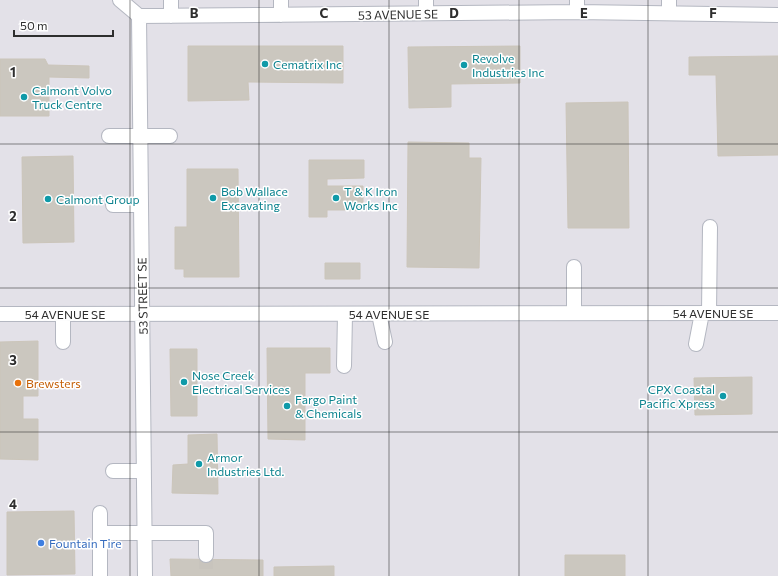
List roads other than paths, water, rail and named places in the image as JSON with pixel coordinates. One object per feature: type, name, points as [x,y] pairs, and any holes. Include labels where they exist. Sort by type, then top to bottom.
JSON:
[{"type":"street","points":[[120,0],[139,16]]},
{"type":"street","points":[[171,0],[171,16]]},
{"type":"street","points":[[281,0],[281,15]]},
{"type":"street","name":"53 AVENUE SE","points":[[139,16],[281,15],[426,7],[577,6],[669,7],[778,15]]},
{"type":"street","name":"53 STREET SE","points":[[139,16],[145,576]]},
{"type":"street","points":[[109,136],[170,136]]},
{"type":"street","points":[[113,205],[141,205]]},
{"type":"street","points":[[696,344],[706,313],[710,227]]},
{"type":"street","points":[[574,267],[574,313]]},
{"type":"street","name":"54 AVENUE SE","points":[[0,314],[778,313]]},
{"type":"street","points":[[63,314],[63,342]]},
{"type":"street","points":[[344,366],[345,314]]},
{"type":"street","points":[[379,314],[385,342]]},
{"type":"street","points":[[113,471],[144,471]]},
{"type":"street","points":[[100,513],[100,576]]},
{"type":"street","points":[[100,533],[206,533],[206,555]]},
{"type":"tunnel","points":[[206,555],[206,576]]},
{"type":"place","name":"Cematrix Inc","points":[[265,64]]},
{"type":"place","name":"Revolve Industries Inc","points":[[464,65]]},
{"type":"place","name":"Calmont Volvo Truck Centre","points":[[24,97]]},
{"type":"place","name":"Bob Wallace Excavating","points":[[213,198]]},
{"type":"place","name":"T & K Iron Works Inc","points":[[336,198]]},
{"type":"place","name":"Calmont Group","points":[[48,199]]},
{"type":"place","name":"Nose Creek Electrical Services","points":[[184,382]]},
{"type":"place","name":"Brewsters","points":[[18,383]]},
{"type":"place","name":"CPX Coastal Pacific Xpress","points":[[723,396]]},
{"type":"place","name":"Fargo Paint & Chemicals","points":[[287,406]]},
{"type":"place","name":"Armor Industries Ltd.","points":[[199,464]]},
{"type":"place","name":"Fountain Tire","points":[[41,543]]}]
